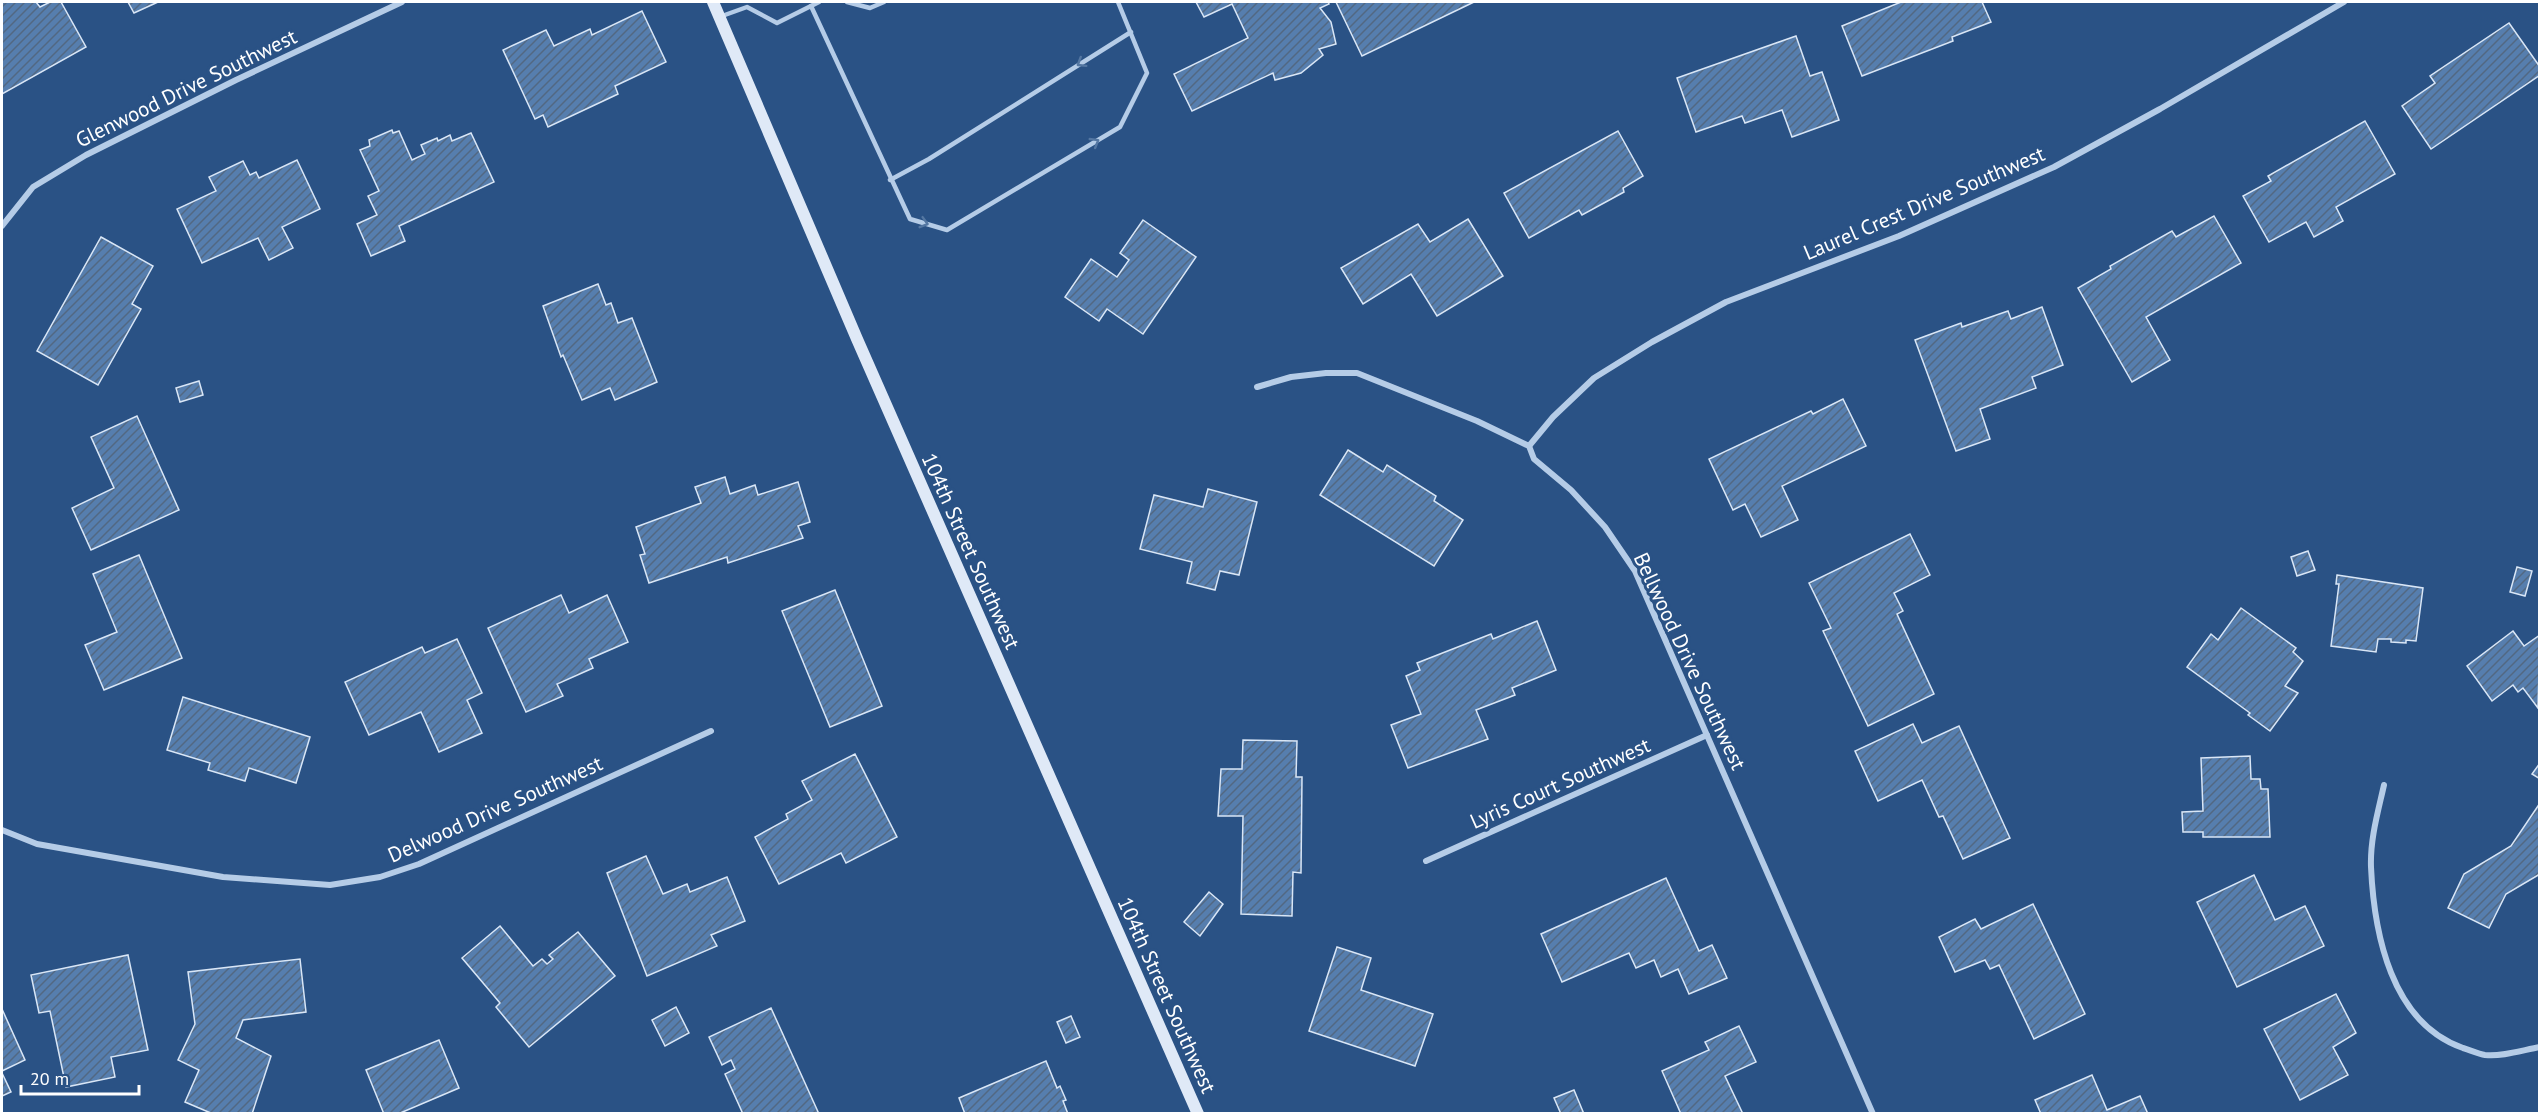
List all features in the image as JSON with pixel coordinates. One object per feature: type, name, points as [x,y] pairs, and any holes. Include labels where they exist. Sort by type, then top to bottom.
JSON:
[{"type":"street","name":"Glenwood Drive Southwest","points":[[2,226],[33,187],[86,155],[236,80],[402,2]]},
{"type":"street","name":"104th Street Southwest","points":[[713,2],[871,371],[1198,1113]]},
{"type":"street","name":"Laurel Crest Drive Southwest","points":[[1529,446],[1554,417],[1594,378],[1652,342],[1726,302],[1899,236],[2054,167],[2160,109],[2344,2]]},
{"type":"street","name":"Bellwood Drive Southwest","points":[[1257,387],[1291,377],[1326,373],[1357,373],[1477,421],[1529,446],[1534,459],[1571,490],[1605,527],[1635,572],[1873,1113]]},
{"type":"street","name":"Delwood Drive Southwest","points":[[2,830],[37,844],[223,877],[330,885],[380,877],[419,864],[711,731]]},
{"type":"street","name":"Lyris Court Southwest","points":[[1426,861],[1707,735]]},
{"type":"street","points":[[2384,785],[2373,836],[2371,865],[2376,915],[2385,956],[2397,990],[2427,1028],[2453,1044],[2485,1055],[2540,1047]]},
{"type":"lane","points":[[719,17],[747,4],[777,23],[819,2]]},
{"type":"lane","points":[[847,2],[870,8],[884,2]]},
{"type":"lane","points":[[811,6],[910,219],[947,230],[1120,127],[1147,73],[1118,2]]},
{"type":"lane","points":[[890,180],[929,159],[1131,32]]},
{"type":"building","points":[[2,2],[36,2],[40,7],[50,2],[61,2],[86,47],[2,94]]},
{"type":"building","points":[[128,2],[158,2],[134,13]]},
{"type":"building","points":[[1196,2],[1328,2],[1329,4],[1320,8],[1331,22],[1336,44],[1319,49],[1323,55],[1301,73],[1275,80],[1273,73],[1192,111],[1174,74],[1248,38],[1232,4],[1204,17]]},
{"type":"building","points":[[1336,2],[1474,2],[1362,56]]},
{"type":"building","points":[[1901,2],[1982,2],[1991,22],[1952,37],[1953,41],[1862,76],[1842,26]]},
{"type":"building","points":[[642,11],[666,62],[615,86],[618,94],[548,127],[543,115],[535,119],[503,50],[546,30],[554,46],[590,29],[592,35]]},
{"type":"building","points":[[2509,23],[2540,67],[2540,75],[2431,149],[2402,106],[2435,83],[2430,76]]},
{"type":"building","points":[[1796,36],[1810,76],[1822,72],[1839,120],[1792,137],[1782,110],[1745,123],[1742,116],[1696,132],[1677,78]]},
{"type":"building","points":[[2365,121],[2395,174],[2336,207],[2343,221],[2314,237],[2306,222],[2269,242],[2243,196],[2271,181],[2268,176]]},
{"type":"building","points":[[392,130],[393,133],[399,131],[412,160],[425,154],[421,145],[450,135],[452,141],[471,133],[494,182],[399,226],[405,241],[371,256],[357,224],[377,215],[368,196],[379,191],[360,150],[370,146],[369,140]]},
{"type":"building","points":[[1618,131],[1643,176],[1623,188],[1624,192],[1582,215],[1579,210],[1529,238],[1504,193]]},
{"type":"building","points":[[297,160],[320,209],[282,227],[293,248],[269,260],[258,238],[202,263],[177,209],[216,191],[209,177],[243,161],[250,175],[256,172],[259,178]]},
{"type":"building","points":[[2214,216],[2241,263],[2146,317],[2170,360],[2132,382],[2078,288],[2111,269],[2110,266],[2172,231],[2176,237]]},
{"type":"building","points":[[1468,219],[1503,276],[1437,316],[1411,274],[1363,304],[1341,268],[1418,224],[1430,242]]},
{"type":"building","points":[[1143,220],[1196,257],[1143,334],[1107,309],[1099,321],[1065,297],[1091,259],[1117,277],[1129,260],[1120,253]]},
{"type":"building","points":[[101,237],[153,266],[132,304],[141,309],[98,385],[37,351]]},
{"type":"building","points":[[598,284],[606,305],[611,303],[618,323],[632,318],[657,382],[615,400],[610,388],[582,400],[563,355],[561,357],[543,306]]},
{"type":"building","points":[[2042,307],[2063,365],[2032,377],[2036,388],[1980,409],[1990,439],[1956,451],[1915,340],[1961,323],[1962,327],[2008,311],[2011,319]]},
{"type":"building","points":[[199,381],[203,395],[180,402],[176,388]]},
{"type":"building","points":[[1843,399],[1866,446],[1782,486],[1798,520],[1761,537],[1745,504],[1733,510],[1709,459],[1811,411],[1813,414]]},
{"type":"building","points":[[137,416],[179,510],[91,550],[72,508],[114,488],[91,437]]},
{"type":"building","points":[[1348,450],[1383,472],[1387,465],[1436,496],[1434,501],[1463,520],[1434,566],[1320,495]]},
{"type":"building","points":[[725,477],[730,494],[755,485],[758,495],[798,482],[810,522],[798,526],[803,538],[728,563],[727,557],[649,583],[640,555],[645,554],[636,527],[701,503],[695,487]]},
{"type":"building","points":[[1208,489],[1257,502],[1239,575],[1220,571],[1215,590],[1187,583],[1192,562],[1140,549],[1154,495],[1203,507]]},
{"type":"building","points":[[1910,534],[1930,575],[1894,593],[1903,611],[1897,614],[1934,694],[1868,726],[1823,631],[1831,628],[1809,583]]},
{"type":"building","points":[[2308,551],[2315,570],[2297,576],[2291,557]]},
{"type":"building","points":[[139,555],[182,658],[104,690],[85,645],[117,632],[93,574]]},
{"type":"building","points":[[2517,567],[2532,571],[2525,596],[2510,592]]},
{"type":"building","points":[[2337,575],[2423,588],[2416,641],[2406,640],[2406,643],[2391,642],[2391,639],[2378,639],[2376,652],[2331,646],[2339,584],[2336,584]]},
{"type":"building","points":[[835,590],[882,706],[830,727],[782,611]]},
{"type":"building","points":[[561,595],[569,613],[607,595],[628,642],[589,659],[593,668],[557,684],[563,696],[526,712],[488,628]]},
{"type":"building","points":[[2241,608],[2296,648],[2293,652],[2303,661],[2285,686],[2298,693],[2270,731],[2248,715],[2250,713],[2187,667],[2211,634],[2218,640]]},
{"type":"building","points":[[1537,621],[1556,670],[1512,688],[1515,695],[1476,710],[1488,739],[1408,768],[1391,725],[1421,714],[1406,676],[1420,670],[1417,663],[1491,634],[1493,639]]},
{"type":"building","points":[[2513,631],[2524,646],[2540,635],[2538,708],[2523,688],[2518,692],[2513,685],[2492,701],[2467,666]]},
{"type":"building","points":[[457,639],[482,693],[467,700],[482,733],[439,752],[421,712],[369,735],[345,682],[422,647],[425,653]]},
{"type":"building","points":[[183,697],[310,737],[296,783],[249,768],[245,781],[208,770],[210,763],[167,750]]},
{"type":"building","points":[[1913,724],[1922,743],[1959,726],[2010,838],[1963,859],[1943,816],[1939,817],[1922,780],[1878,801],[1855,751]]},
{"type":"building","points":[[1243,740],[1297,741],[1296,777],[1302,777],[1301,873],[1293,872],[1292,916],[1241,914],[1243,816],[1218,816],[1221,769],[1242,769]]},
{"type":"building","points":[[855,754],[897,837],[846,863],[841,853],[779,884],[755,837],[788,819],[786,814],[812,800],[802,781]]},
{"type":"building","points":[[2250,756],[2251,779],[2260,779],[2261,789],[2268,789],[2270,837],[2203,837],[2203,832],[2183,832],[2182,812],[2203,811],[2201,758]]},
{"type":"building","points":[[2540,763],[2540,779],[2532,774]]},
{"type":"building","points":[[2540,803],[2540,874],[2506,894],[2489,928],[2448,908],[2464,874],[2511,846]]},
{"type":"building","points":[[646,856],[663,894],[687,884],[690,892],[727,877],[745,921],[711,935],[717,946],[647,976],[607,873]]},
{"type":"building","points":[[2254,875],[2275,920],[2305,906],[2324,946],[2237,987],[2197,902]]},
{"type":"building","points":[[1666,878],[1699,951],[1712,945],[1727,978],[1689,994],[1678,969],[1661,977],[1654,960],[1636,968],[1629,953],[1562,982],[1541,934]]},
{"type":"building","points":[[1209,892],[1223,904],[1200,936],[1184,922]]},
{"type":"building","points":[[2033,904],[2085,1014],[2034,1039],[1999,965],[1990,969],[1985,960],[1955,972],[1939,937],[1975,919],[1981,929]]},
{"type":"building","points":[[500,926],[533,966],[542,959],[547,964],[553,959],[549,955],[578,932],[615,976],[529,1047],[496,1007],[500,1003],[462,958]]},
{"type":"building","points":[[1337,947],[1371,958],[1361,990],[1433,1014],[1415,1066],[1309,1031]]},
{"type":"building","points":[[128,955],[148,1050],[111,1057],[115,1077],[66,1087],[50,1011],[39,1013],[31,975]]},
{"type":"building","points":[[300,959],[306,1012],[243,1020],[236,1038],[271,1056],[252,1114],[213,1114],[185,1102],[199,1070],[178,1060],[195,1024],[188,972]]},
{"type":"building","points":[[2336,994],[2356,1033],[2333,1047],[2348,1075],[2300,1100],[2264,1029]]},
{"type":"building","points":[[676,1007],[689,1033],[665,1046],[652,1020]]},
{"type":"building","points":[[771,1008],[819,1114],[743,1114],[725,1074],[735,1069],[731,1060],[722,1065],[709,1037]]},
{"type":"building","points":[[2,1009],[25,1060],[2,1071]]},
{"type":"building","points":[[1071,1016],[1080,1037],[1066,1043],[1057,1022]]},
{"type":"building","points":[[1739,1026],[1756,1062],[1725,1076],[1743,1114],[1681,1114],[1662,1071],[1709,1050],[1705,1042]]},
{"type":"building","points":[[439,1040],[459,1088],[398,1114],[384,1114],[366,1070]]},
{"type":"building","points":[[1046,1061],[1057,1088],[1060,1086],[1066,1100],[1063,1101],[1068,1114],[965,1114],[959,1098]]},
{"type":"building","points":[[2,1073],[11,1092],[2,1096]]},
{"type":"building","points":[[2092,1075],[2107,1110],[2140,1096],[2148,1114],[2041,1114],[2035,1100]]},
{"type":"building","points":[[1574,1090],[1584,1114],[1561,1114],[1554,1098]]}]
